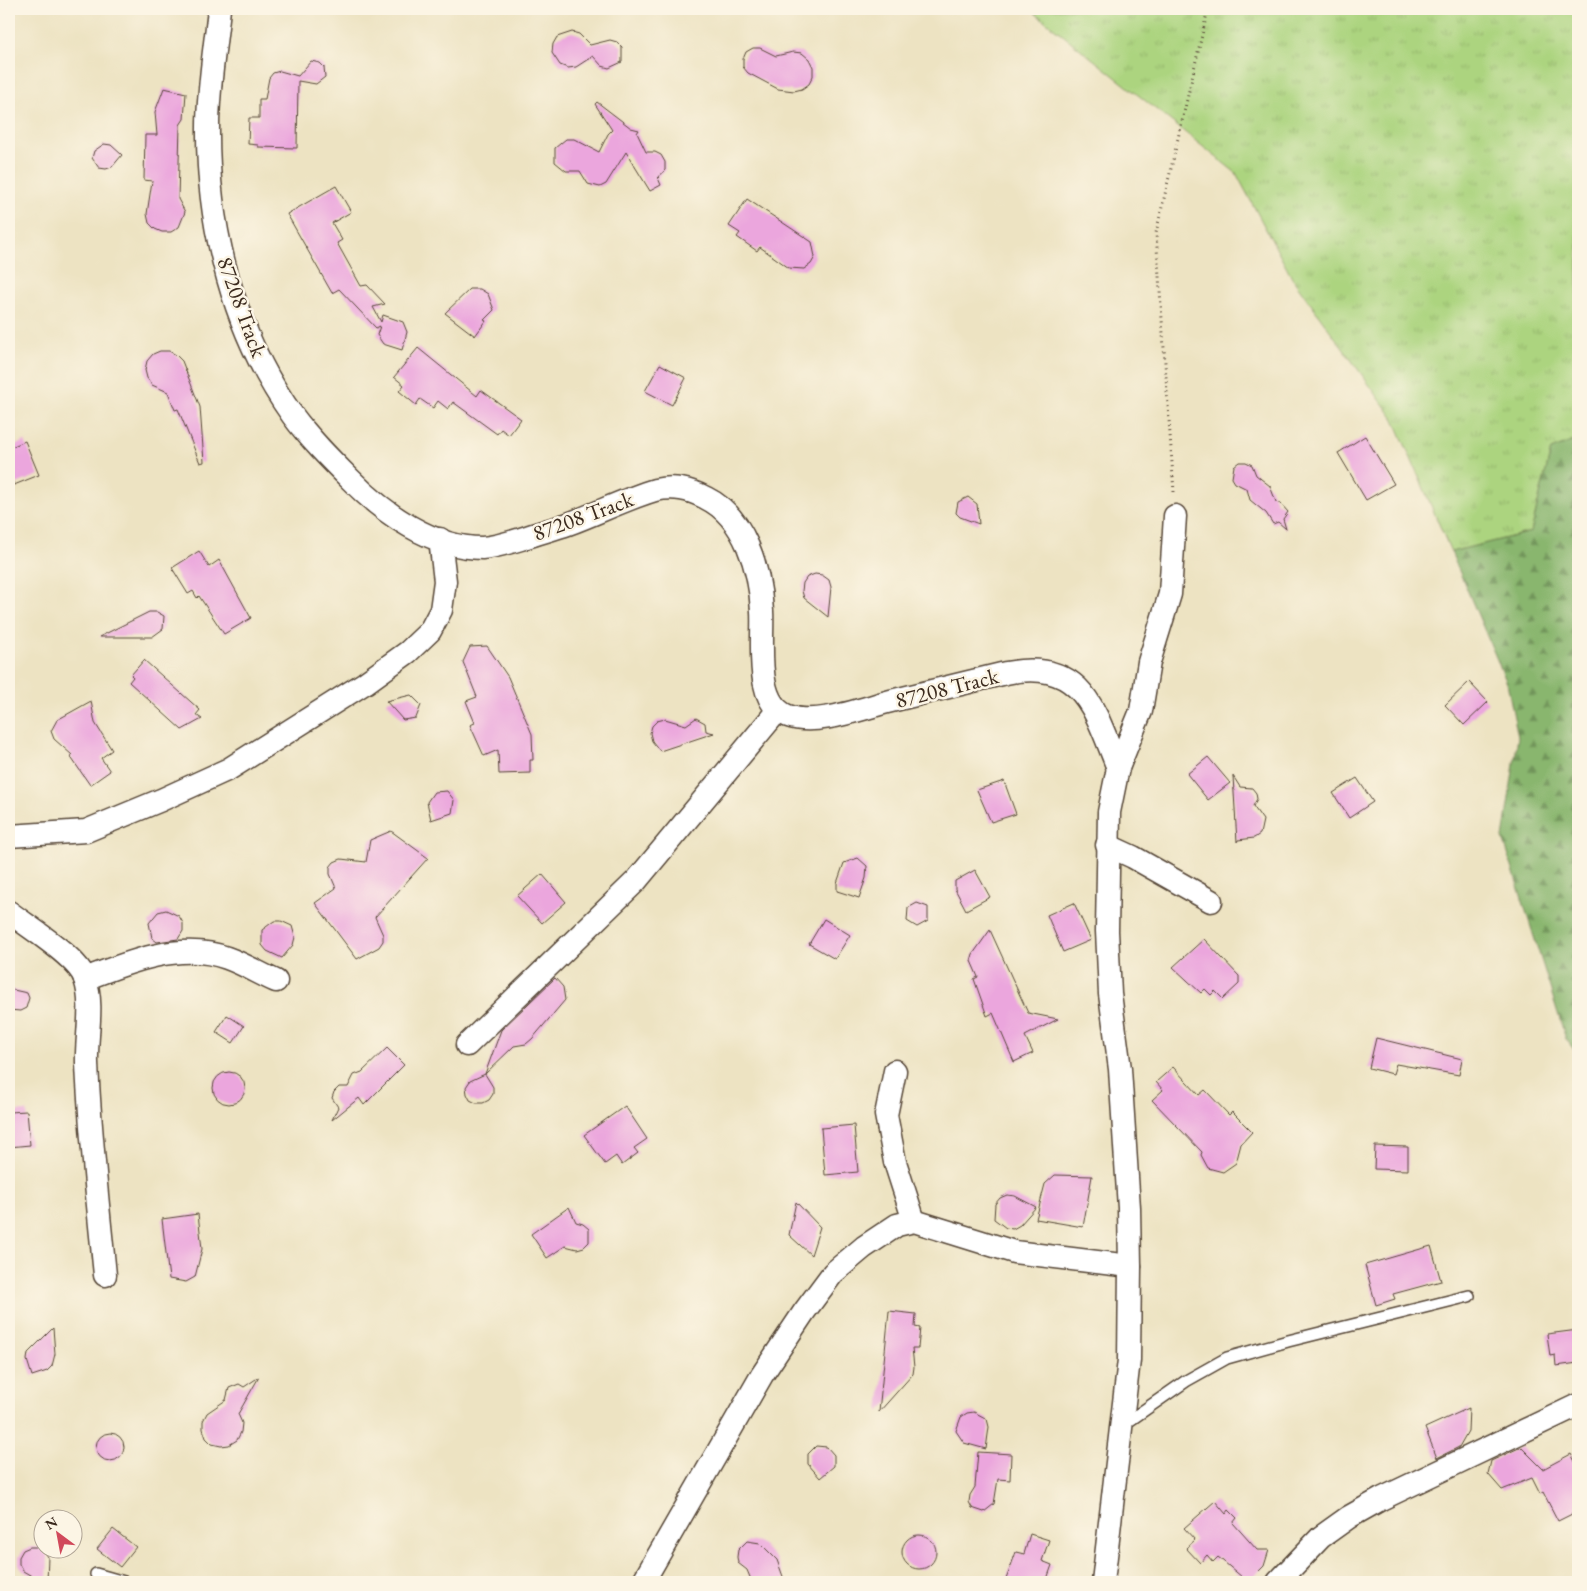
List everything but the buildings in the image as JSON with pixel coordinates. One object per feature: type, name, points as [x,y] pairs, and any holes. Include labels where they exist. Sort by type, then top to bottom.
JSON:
[{"type":"street","name":"87208 Track","points":[[219,9],[208,127],[213,213],[221,249],[242,319],[260,362],[277,392],[315,443],[363,492],[385,510],[410,526],[440,539],[483,548],[507,543],[569,524],[637,495],[669,487],[685,489],[721,505],[734,520],[742,534],[759,584],[762,612],[764,680],[769,698],[778,710],[786,716],[801,720],[834,716],[1006,673],[1026,669],[1044,670],[1061,676],[1086,696],[1118,768]]},
{"type":"street","points":[[1103,1582],[1129,1360],[1130,1266],[1129,1208],[1120,1069],[1110,994],[1107,845],[1109,812],[1118,768],[1141,710],[1149,662],[1170,594],[1175,516]]},
{"type":"street","points":[[9,836],[86,831],[161,800],[229,769],[365,683],[408,652],[430,631],[441,610],[445,581],[440,539]]},
{"type":"street","points":[[467,1046],[636,881],[778,710]]},
{"type":"street","points":[[1107,845],[1134,857],[1211,901]]},
{"type":"street","points":[[9,912],[76,964],[85,979],[88,1004],[87,1061],[92,1141],[105,1275]]},
{"type":"street","points":[[85,979],[124,963],[161,955],[197,953],[226,958],[276,981]]},
{"type":"street","points":[[896,1070],[886,1115],[895,1162],[914,1221]]},
{"type":"street","points":[[643,1582],[762,1375],[804,1312],[833,1273],[864,1247],[896,1225],[914,1221],[1014,1252],[1130,1266]]},
{"type":"street","points":[[1278,1582],[1321,1536],[1349,1517],[1382,1499],[1578,1404]]},
{"type":"lane","points":[[1121,1426],[1186,1381],[1227,1358],[1288,1340],[1469,1296]]},
{"type":"lane","points":[[96,1574],[124,1582]]},
{"type":"path","points":[[1175,516],[1156,233],[1208,9]]},
{"type":"green space","points":[[1030,9],[1578,9],[1578,440],[1551,450],[1531,532],[1451,552],[1394,419],[1292,278],[1236,173]]},
{"type":"green space","points":[[1578,440],[1578,1055],[1566,1039],[1503,838],[1518,737],[1507,683],[1451,552],[1531,532],[1551,450]]}]
